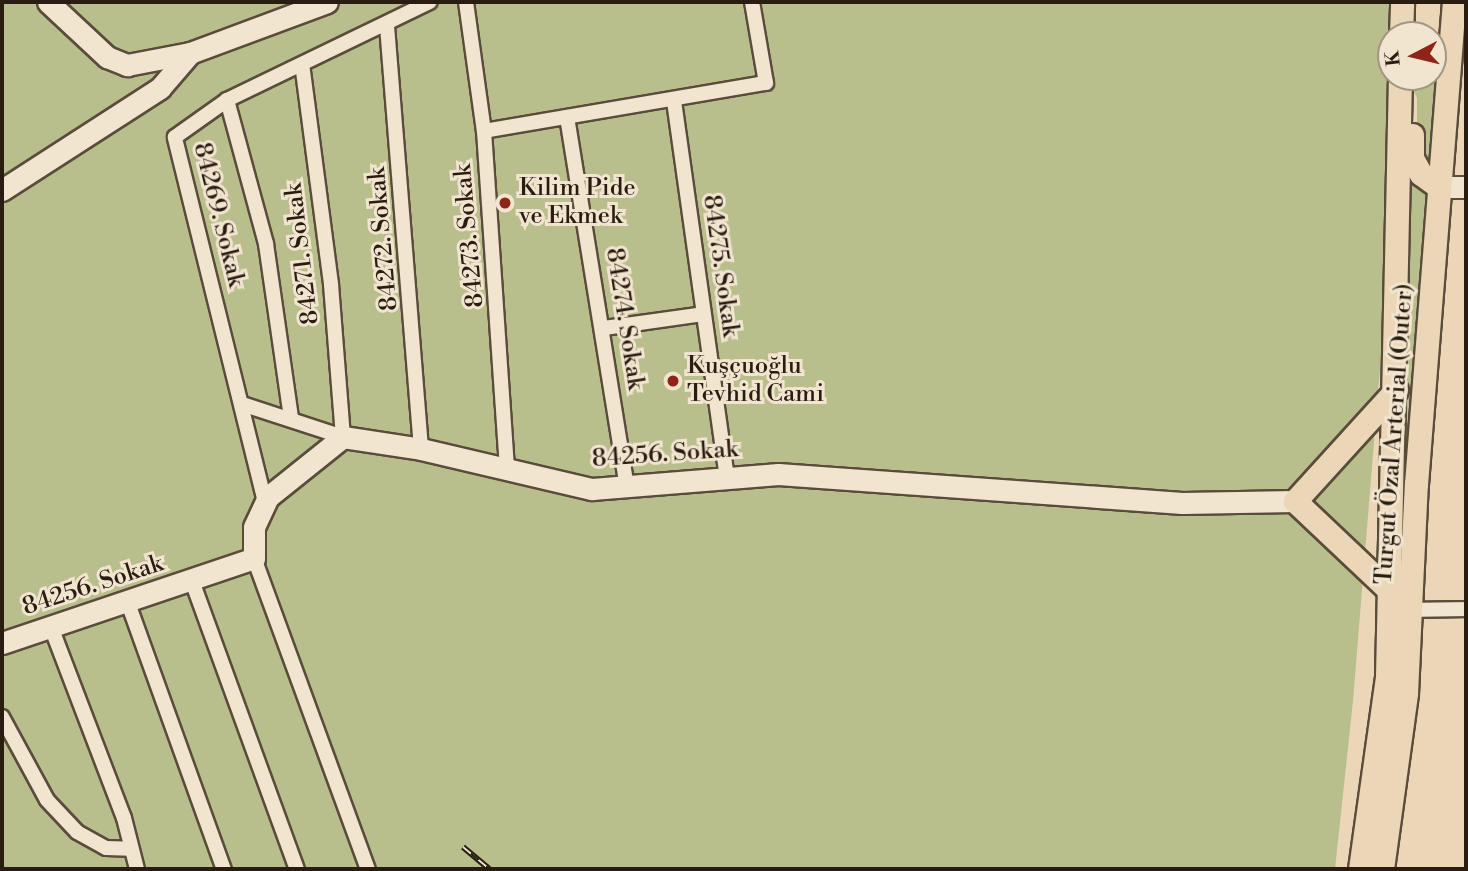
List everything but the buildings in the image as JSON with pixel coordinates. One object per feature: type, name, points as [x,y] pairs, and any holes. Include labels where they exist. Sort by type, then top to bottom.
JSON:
[{"type":"main road","points":[[1401,21],[1402,2]]},
{"type":"main road","name":"Turgut Özal Arterial (Outer)","points":[[1382,869],[1406,693],[1439,187],[1454,2]]},
{"type":"main road","name":"Turgut Özal Arterial (Outer)","points":[[1360,869],[1387,677],[1396,390],[1400,91]]},
{"type":"main road","points":[[1412,91],[1412,158],[1421,174],[1439,187]]},
{"type":"main road","points":[[1389,590],[1295,501],[1396,390]]},
{"type":"street","points":[[48,2],[107,57],[127,65],[190,53],[327,2]]},
{"type":"street","name":"84269. Sokak","points":[[265,502],[175,137],[227,100],[387,26],[430,2]]},
{"type":"street","name":"84273. Sokak","points":[[466,2],[484,131],[507,468]]},
{"type":"street","points":[[484,131],[674,102],[766,83],[752,2]]},
{"type":"street","name":"84272. Sokak","points":[[387,26],[421,449]]},
{"type":"street","points":[[2,190],[160,88],[190,53]]},
{"type":"street","name":"84271. Sokak","points":[[302,65],[331,284],[343,438]]},
{"type":"street","points":[[227,100],[266,244],[291,418]]},
{"type":"street","name":"84275. Sokak","points":[[674,102],[727,478]]},
{"type":"street","name":"84274. Sokak","points":[[567,117],[604,328],[627,488]]},
{"type":"street","points":[[1439,187],[1466,187]]},
{"type":"street","points":[[604,328],[703,314]]},
{"type":"street","points":[[242,404],[291,418],[343,438]]},
{"type":"street","points":[[343,438],[300,468],[265,502],[254,527],[254,558],[368,869]]},
{"type":"street","name":"84256. Sokak","points":[[343,438],[421,449],[592,489],[778,474],[1182,503],[1295,501]]},
{"type":"street","name":"84256. Sokak","points":[[2,643],[128,603],[254,558]]},
{"type":"street","points":[[192,581],[297,869]]},
{"type":"street","points":[[128,603],[224,869]]},
{"type":"street","points":[[1410,610],[1466,609]]},
{"type":"street","points":[[51,627],[124,818],[137,869]]},
{"type":"street","points":[[2,717],[47,800],[77,832],[106,848],[130,849]]},
{"type":"green space","points":[[2,2],[1402,2],[1396,21],[1377,21],[1377,91],[1395,91],[1398,146],[1353,701],[1335,869],[2,869]]},
{"type":"green space","points":[[1414,91],[1435,91],[1431,168],[1417,147],[1417,98]]},
{"type":"green space","points":[[1408,170],[1430,194],[1397,694]]},
{"type":"railway","points":[[463,847],[489,869]]},
{"type":"place","name":"Kilim Pide ve Ekmek","points":[[505,203]]},
{"type":"place","name":"Kuşçuoğlu Tevhid Cami","points":[[673,381]]}]
